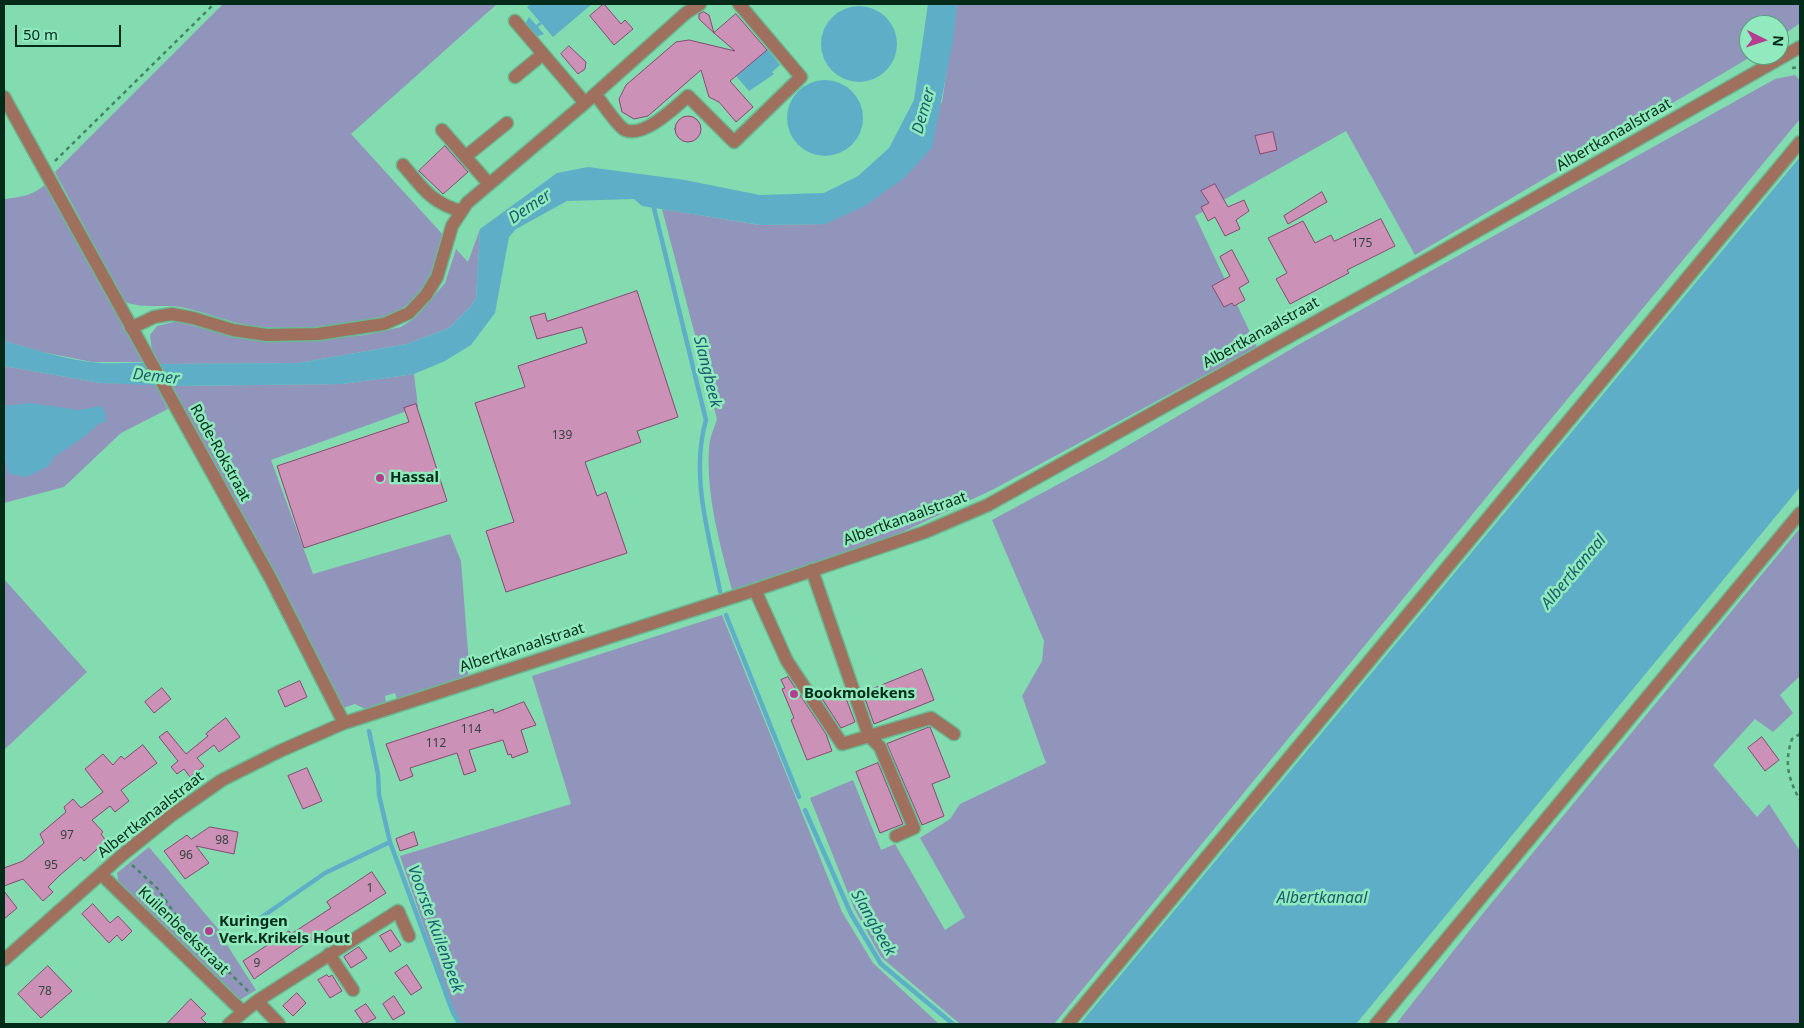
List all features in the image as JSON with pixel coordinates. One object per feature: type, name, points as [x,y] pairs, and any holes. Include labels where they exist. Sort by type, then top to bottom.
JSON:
[{"type":"street","points":[[131,328],[154,317],[172,314],[233,330],[267,335],[318,334],[384,324],[409,313],[426,295],[437,277],[452,226],[467,203],[595,94],[682,8],[700,4]]},
{"type":"street","points":[[595,94],[624,129],[635,132],[650,127],[688,96],[734,142],[801,77],[739,4]]},
{"type":"street","points":[[515,21],[585,103]]},
{"type":"street","name":"Albertkanaalstraat","points":[[4,960],[121,856],[172,815],[222,780],[344,723],[755,590],[924,532],[988,505],[1447,248],[1800,46]]},
{"type":"street","points":[[515,77],[543,54]]},
{"type":"street","name":"Rode-Rokstraat","points":[[4,97],[270,579],[344,723]]},
{"type":"street","points":[[465,157],[506,123]]},
{"type":"street","points":[[442,130],[489,184]]},
{"type":"street","points":[[1068,1024],[1800,142]]},
{"type":"street","points":[[403,165],[429,196],[443,206],[461,211]]},
{"type":"street","points":[[1376,1024],[1800,513]]},
{"type":"street","points":[[812,570],[869,736],[880,747],[914,828],[896,836]]},
{"type":"street","points":[[755,590],[787,661],[842,744],[931,718],[954,734]]},
{"type":"street","name":"Kuilenbeekstraat","points":[[100,874],[242,1011]]},
{"type":"street","points":[[229,1024],[257,1000],[398,911],[409,936]]},
{"type":"street","points":[[329,954],[353,990]]},
{"type":"street","points":[[257,1000],[278,1024]]},
{"type":"path","points":[[45,171],[214,4]]},
{"type":"path","points":[[1800,734],[1792,739],[1787,753],[1790,782],[1800,800]]},
{"type":"path","points":[[121,856],[150,880],[187,931],[257,1000]]},
{"type":"shaded area","points":[[223,4],[497,4],[351,134],[444,236],[438,256],[425,284],[412,300],[392,314],[353,323],[285,328],[251,326],[193,310],[177,307],[141,306],[125,302],[55,172]]},
{"type":"shaded area","points":[[957,4],[1800,4],[1800,23],[1789,31],[1789,15],[1739,15],[1739,64],[1415,255],[1346,131],[1195,216],[1257,347],[994,489],[892,537],[732,590],[715,520],[710,484],[709,445],[717,419],[662,209],[760,225],[825,224],[942,102]]},
{"type":"shaded area","points":[[1795,75],[1800,80],[1800,119],[1526,449],[1054,1024],[960,1024],[881,957],[854,908],[810,798],[853,780],[881,850],[895,844],[945,930],[965,917],[920,838],[950,819],[960,804],[1046,763],[1022,696],[1042,661],[1044,641],[992,520],[1105,459],[1298,345],[1775,79]]},
{"type":"shaded area","points":[[46,184],[143,362],[92,362],[42,352],[4,341],[4,199],[26,195]]},
{"type":"shaded area","points":[[480,229],[476,298],[471,306],[449,328],[407,344],[299,363],[160,364],[152,351],[150,335],[157,326],[178,321],[226,334],[266,341],[295,342],[365,335],[401,327],[416,317],[445,283],[456,249],[468,262]]},
{"type":"shaded area","points":[[4,366],[101,383],[155,384],[168,409],[121,433],[64,487],[4,503]]},
{"type":"shaded area","points":[[414,374],[418,407],[271,460],[313,574],[450,534],[461,561],[469,664],[468,675],[397,699],[395,693],[385,696],[386,702],[365,709],[355,704],[343,708],[172,386],[342,384]]},
{"type":"shaded area","points":[[1800,528],[1800,676],[1780,695],[1793,713],[1773,732],[1755,719],[1713,765],[1757,817],[1769,804],[1800,851],[1800,1024],[1396,1024],[1480,917]]},
{"type":"shaded area","points":[[4,579],[87,672],[4,750]]},
{"type":"shaded area","points":[[722,615],[842,912],[873,963],[939,1024],[457,1024],[400,856],[571,804],[532,676]]},
{"type":"shaded area","points":[[149,847],[224,936],[222,937],[256,990],[240,1000],[119,885],[117,873]]},
{"type":"water","points":[[531,4],[592,4],[553,37],[542,24],[538,27],[544,34],[536,37],[525,24],[529,17],[536,25],[540,22],[527,7]]},
{"type":"water","name":"Demer","points":[[928,4],[957,4],[954,35],[932,148],[904,178],[865,206],[825,224],[761,225],[642,206],[634,199],[567,201],[516,229],[509,237],[495,313],[471,345],[445,361],[414,374],[342,384],[172,386],[101,383],[4,366],[4,341],[57,356],[90,362],[160,364],[299,363],[407,344],[449,328],[471,306],[476,298],[480,229],[557,173],[588,167],[685,180],[760,195],[824,193],[858,176],[889,148],[914,100]]},
{"type":"water","points":[[859,6],[874,9],[886,17],[894,29],[897,44],[894,59],[886,71],[874,79],[859,82],[844,79],[832,71],[824,59],[821,44],[824,29],[832,17],[844,9]]},
{"type":"water","points":[[768,49],[780,65],[772,72],[774,74],[749,91],[736,76]]},
{"type":"water","points":[[825,80],[839,83],[852,91],[860,104],[863,118],[860,132],[852,145],[839,153],[825,156],[811,153],[798,145],[790,132],[787,118],[790,104],[798,91],[811,83]]},
{"type":"water","name":"Albertkanaal","points":[[1800,157],[1800,487],[1356,1024],[1080,1024]]},
{"type":"water","points":[[29,403],[79,410],[101,406],[105,412],[106,423],[101,422],[81,439],[54,457],[48,466],[27,477],[9,474],[4,457],[4,406]]},
{"type":"building","points":[[604,4],[621,24],[625,20],[633,29],[614,45],[590,16]]},
{"type":"building","points":[[704,12],[709,15],[714,33],[699,19],[699,14]]},
{"type":"building","points":[[736,14],[767,50],[730,81],[753,107],[736,122],[719,102],[709,97],[701,70],[648,116],[634,119],[622,112],[619,99],[626,85],[676,42],[689,40],[735,51],[714,33]]},
{"type":"building","points":[[569,46],[586,62],[585,69],[578,74],[561,54]]},
{"type":"building","points":[[688,116],[697,120],[701,129],[697,138],[688,142],[679,138],[675,129],[679,120]]},
{"type":"building","points":[[1273,132],[1277,150],[1260,154],[1255,136]]},
{"type":"building","points":[[445,146],[468,172],[443,194],[419,171]]},
{"type":"building","points":[[1215,184],[1228,207],[1244,200],[1249,211],[1236,220],[1240,229],[1225,236],[1215,217],[1208,221],[1201,207],[1209,203],[1201,191]]},
{"type":"building","points":[[1322,192],[1327,202],[1288,224],[1284,216]]},
{"type":"building","points":[[1381,219],[1395,246],[1347,270],[1349,273],[1290,304],[1276,279],[1287,273],[1268,238],[1303,221],[1315,243],[1331,235],[1334,241]]},
{"type":"building","points":[[1232,250],[1249,282],[1239,288],[1245,300],[1234,306],[1232,303],[1224,307],[1212,286],[1230,276],[1220,257]]},
{"type":"building","points":[[637,291],[678,417],[637,431],[641,442],[585,462],[597,496],[606,492],[627,553],[506,592],[486,531],[514,522],[475,403],[525,387],[518,366],[587,343],[582,327],[537,339],[530,317],[545,313],[547,321]]},
{"type":"building","name":"Hassal","points":[[416,404],[447,501],[304,548],[277,466],[409,422],[404,408]]},
{"type":"building","points":[[922,669],[934,700],[874,724],[863,693]]},
{"type":"building","points":[[788,677],[826,734],[832,751],[807,760],[791,720],[794,718],[782,689],[785,688],[781,680]]},
{"type":"building","points":[[300,681],[307,697],[285,707],[278,691]]},
{"type":"building","points":[[162,688],[171,699],[154,713],[145,702]]},
{"type":"building","points":[[842,688],[855,722],[841,728],[821,697]]},
{"type":"building","points":[[524,702],[536,725],[521,730],[528,752],[512,758],[511,754],[508,755],[503,740],[469,750],[476,771],[464,775],[457,753],[410,768],[413,776],[400,781],[386,744],[493,709],[494,713]]},
{"type":"building","points":[[226,718],[240,737],[219,752],[214,745],[197,758],[204,766],[190,777],[184,769],[177,774],[171,767],[178,761],[159,737],[167,731],[186,754]]},
{"type":"building","points":[[930,727],[950,777],[932,784],[944,816],[922,825],[887,744]]},
{"type":"building","points":[[1762,737],[1779,760],[1765,771],[1748,748]]},
{"type":"building","points":[[143,745],[157,763],[121,790],[129,801],[115,812],[110,806],[92,820],[103,832],[101,834],[106,841],[84,861],[81,857],[59,876],[48,887],[53,892],[43,901],[23,879],[4,886],[4,868],[23,861],[44,843],[40,834],[66,812],[64,807],[73,799],[81,808],[103,792],[85,769],[103,754],[113,765],[121,756],[124,759]]},
{"type":"building","points":[[878,763],[903,824],[880,833],[856,772]]},
{"type":"building","points":[[307,768],[322,801],[303,809],[288,776]]},
{"type":"building","points":[[210,827],[238,832],[234,854],[196,846],[209,863],[185,879],[164,851],[187,835],[191,839]]},
{"type":"building","points":[[414,832],[418,845],[400,851],[396,839]]},
{"type":"building","points":[[372,872],[386,893],[300,947],[254,979],[243,961],[289,931],[291,934],[331,908],[327,902]]},
{"type":"building","points":[[4,891],[17,908],[4,919]]},
{"type":"building","points":[[93,904],[110,923],[118,916],[132,931],[122,941],[117,935],[109,943],[82,914]]},
{"type":"building","points":[[391,930],[401,945],[390,952],[380,936]]},
{"type":"building","points":[[359,947],[367,958],[351,968],[344,957]]},
{"type":"building","points":[[407,965],[422,988],[411,995],[395,973]]},
{"type":"building","points":[[48,966],[72,991],[41,1018],[18,994]]},
{"type":"building","points":[[327,975],[329,977],[332,975],[342,991],[330,998],[318,980]]},
{"type":"building","points":[[297,993],[306,1003],[293,1016],[283,1006]]},
{"type":"building","points":[[394,996],[405,1013],[393,1020],[383,1004]]},
{"type":"building","points":[[191,999],[206,1014],[201,1018],[207,1024],[167,1024]]},
{"type":"building","points":[[366,1004],[376,1018],[364,1024],[355,1011]]},
{"type":"waterway","name":"Slangbeek","points":[[653,204],[706,420],[700,462],[700,484],[720,591]]},
{"type":"waterway","name":"Slangbeek","points":[[726,615],[799,797]]},
{"type":"waterway","name":"Voorste Kuilenbeek","points":[[369,731],[378,774],[379,795],[390,842],[453,1013],[460,1024]]},
{"type":"waterway","name":"Slangbeek","points":[[805,810],[851,914],[881,964],[953,1024]]},
{"type":"waterway","name":"Voorste Kuilenbeek","points":[[259,919],[325,873],[390,842]]},
{"type":"place","name":"Hassal","points":[[380,478]]},
{"type":"place","name":"Bookmolekens","points":[[794,694]]},
{"type":"place","name":"Kuringen Verk.Krikels Hout","points":[[209,931]]}]
